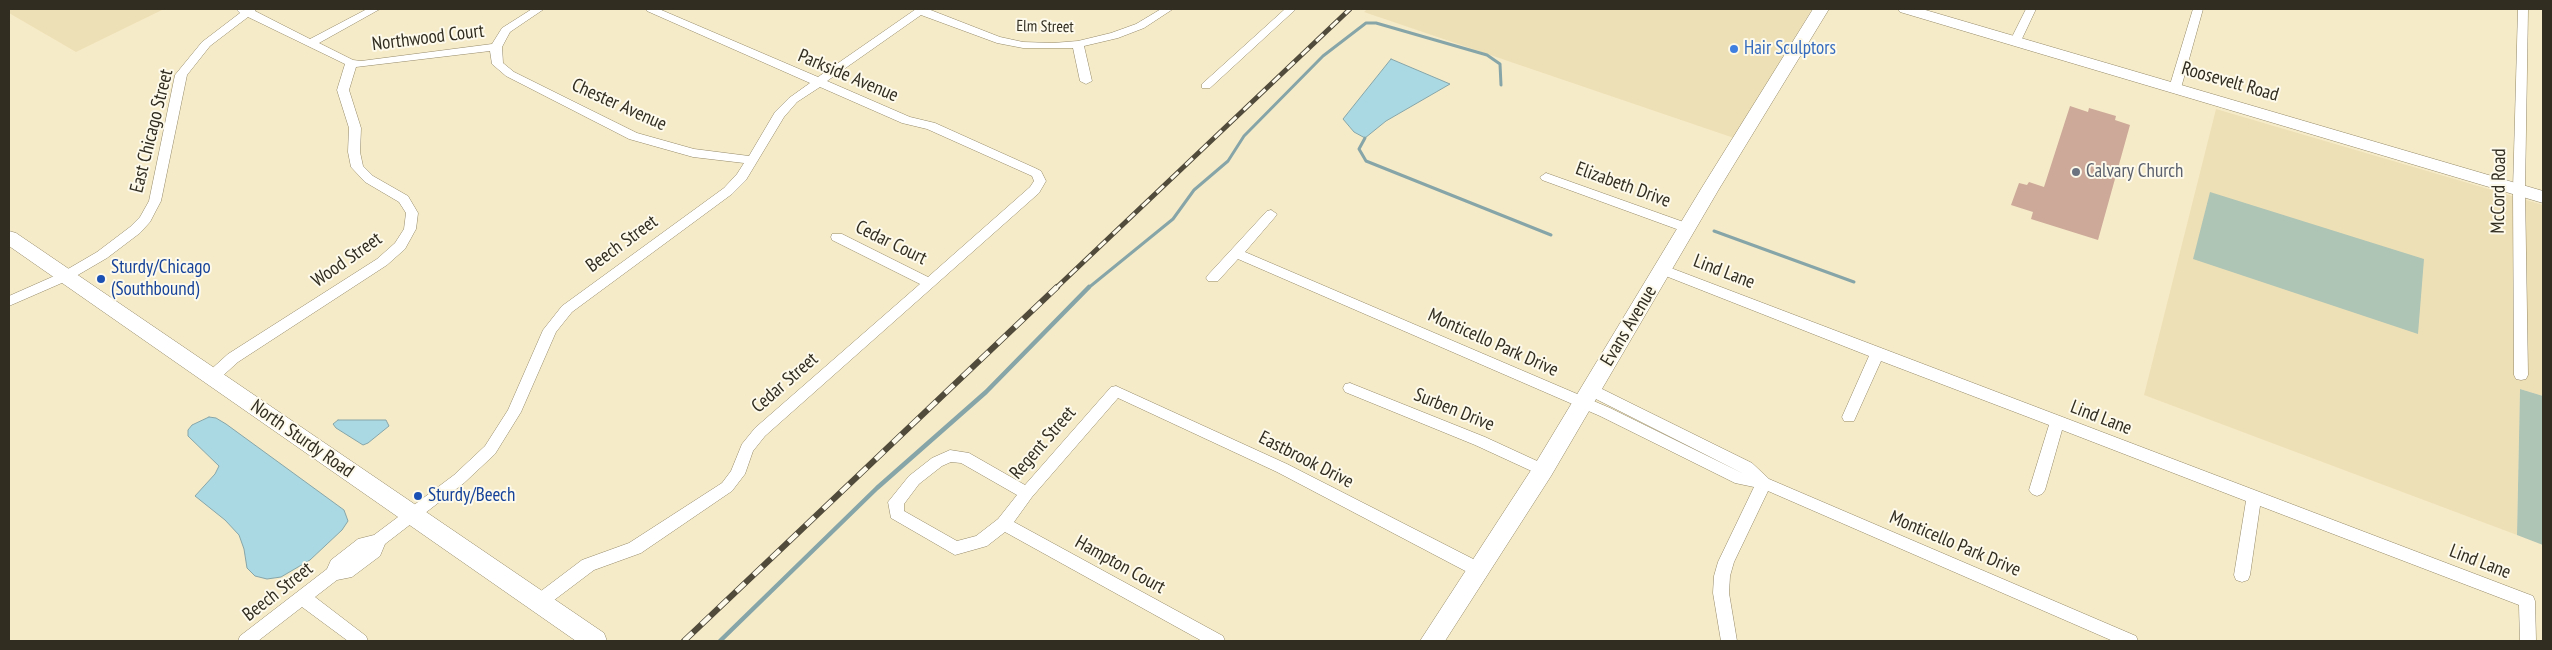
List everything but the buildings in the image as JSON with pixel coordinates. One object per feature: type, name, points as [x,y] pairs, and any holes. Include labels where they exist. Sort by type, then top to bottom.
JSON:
[{"type":"street","points":[[310,43],[375,9]]},
{"type":"street","name":"Northwood Court","points":[[246,10],[351,63],[496,47],[506,30],[539,9]]},
{"type":"street","name":"Parkside Avenue","points":[[651,9],[906,120],[931,126],[1031,171]]},
{"type":"street","name":"Elm Street","points":[[921,10],[1004,42],[1037,46],[1078,44],[1127,32],[1168,9]]},
{"type":"street","points":[[1206,86],[1291,9]]},
{"type":"street","name":"Evans Avenue","points":[[1432,641],[1543,470],[1687,228],[1821,9]]},
{"type":"street","name":"Roosevelt Road","points":[[1906,9],[2543,197]]},
{"type":"street","points":[[2016,41],[2031,9]]},
{"type":"street","points":[[2174,88],[2198,9]]},
{"type":"street","name":"McCord Road","points":[[2521,374],[2519,190],[2523,9]]},
{"type":"street","name":"East Chicago Street","points":[[9,301],[66,276],[120,243],[145,219],[155,201],[181,76],[189,62],[206,44],[246,10]]},
{"type":"street","name":"Beech Street","points":[[246,641],[334,574],[346,572],[374,551],[379,540],[459,479],[496,442],[514,412],[543,343],[562,314],[728,191],[742,177],[779,115],[794,100],[921,10]]},
{"type":"street","points":[[1078,44],[1086,81]]},
{"type":"street","name":"Chester Avenue","points":[[496,47],[496,59],[502,69],[633,136],[693,153],[751,160]]},
{"type":"street","name":"Wood Street","points":[[212,377],[233,358],[382,262],[400,246],[410,229],[412,212],[404,199],[369,179],[357,167],[354,152],[354,128],[344,90],[351,63]]},
{"type":"street","name":"Cedar Street","points":[[539,602],[588,565],[635,548],[727,487],[737,474],[747,448],[760,432],[1035,190],[1039,178],[1031,171]]},
{"type":"street","name":"Elizabeth Drive","points":[[1546,177],[1687,228]]},
{"type":"street","points":[[1213,278],[1271,214]]},
{"type":"street","name":"North Sturdy Road","points":[[9,237],[595,641]]},
{"type":"street","name":"Cedar Court","points":[[837,237],[929,283]]},
{"type":"street","name":"Monticello Park Drive","points":[[1236,253],[1587,397],[1605,412],[1740,479],[1764,483],[2130,641]]},
{"type":"street","name":"Lind Lane","points":[[1663,270],[2057,423],[2527,601],[2528,641]]},
{"type":"street","points":[[1849,417],[1877,354]]},
{"type":"street","name":"Surben Drive","points":[[1350,388],[1543,470]]},
{"type":"street","name":"Regent Street","points":[[1027,493],[964,457],[950,456],[937,462],[914,480],[896,502],[896,514],[955,548],[981,541],[1004,524],[1027,493],[1116,391]]},
{"type":"street","name":"Eastbrook Drive","points":[[1116,391],[1282,468],[1477,569]]},
{"type":"street","points":[[2036,490],[2057,423]]},
{"type":"street","points":[[1729,641],[1721,593],[1722,576],[1726,562],[1764,483]]},
{"type":"street","points":[[2242,576],[2254,498]]},
{"type":"street","name":"Hampton Court","points":[[1004,524],[1217,641]]},
{"type":"street","points":[[303,598],[360,641]]},
{"type":"shaded area","points":[[9,9],[164,9],[76,52],[9,13]]},
{"type":"shaded area","points":[[1367,9],[1812,9],[1734,138],[1364,12]]},
{"type":"shaded area","points":[[2216,109],[2543,205],[2543,396],[2520,389],[2517,535],[2144,395]]},
{"type":"green space","points":[[2210,192],[2424,259],[2418,334],[2193,259]]},
{"type":"green space","points":[[2520,389],[2543,396],[2543,545],[2517,535]]},
{"type":"water","points":[[1391,59],[1450,84],[1386,121],[1365,138],[1354,132],[1343,119]]},
{"type":"water","points":[[209,417],[216,418],[226,424],[344,510],[348,521],[342,530],[310,560],[281,577],[267,579],[255,576],[247,568],[244,549],[239,535],[225,520],[195,496],[215,474],[219,466],[188,436],[188,430],[192,425]]},
{"type":"water","points":[[338,420],[386,420],[389,426],[363,445],[336,428],[333,424]]},
{"type":"waterway","points":[[1087,289],[1173,219],[1194,190],[1228,161],[1244,136],[1323,56],[1366,23],[1376,23],[1487,55],[1500,64],[1501,85]]},
{"type":"waterway","points":[[1365,138],[1359,149],[1366,161],[1551,235]]},
{"type":"waterway","points":[[1714,231],[1854,282]]},
{"type":"waterway","points":[[720,641],[877,488],[986,392],[1087,289]]},
{"type":"railway","points":[[1055,289],[1350,9]]},
{"type":"railway","points":[[684,641],[1057,287]]},
{"type":"place","name":"Hair Sculptors","points":[[1734,49]]},
{"type":"place","name":"Calvary Church","points":[[2076,172]]},
{"type":"place","name":"Sturdy/Chicago (Southbound)","points":[[101,279]]},
{"type":"place","name":"Sturdy/Beech","points":[[418,496]]}]
